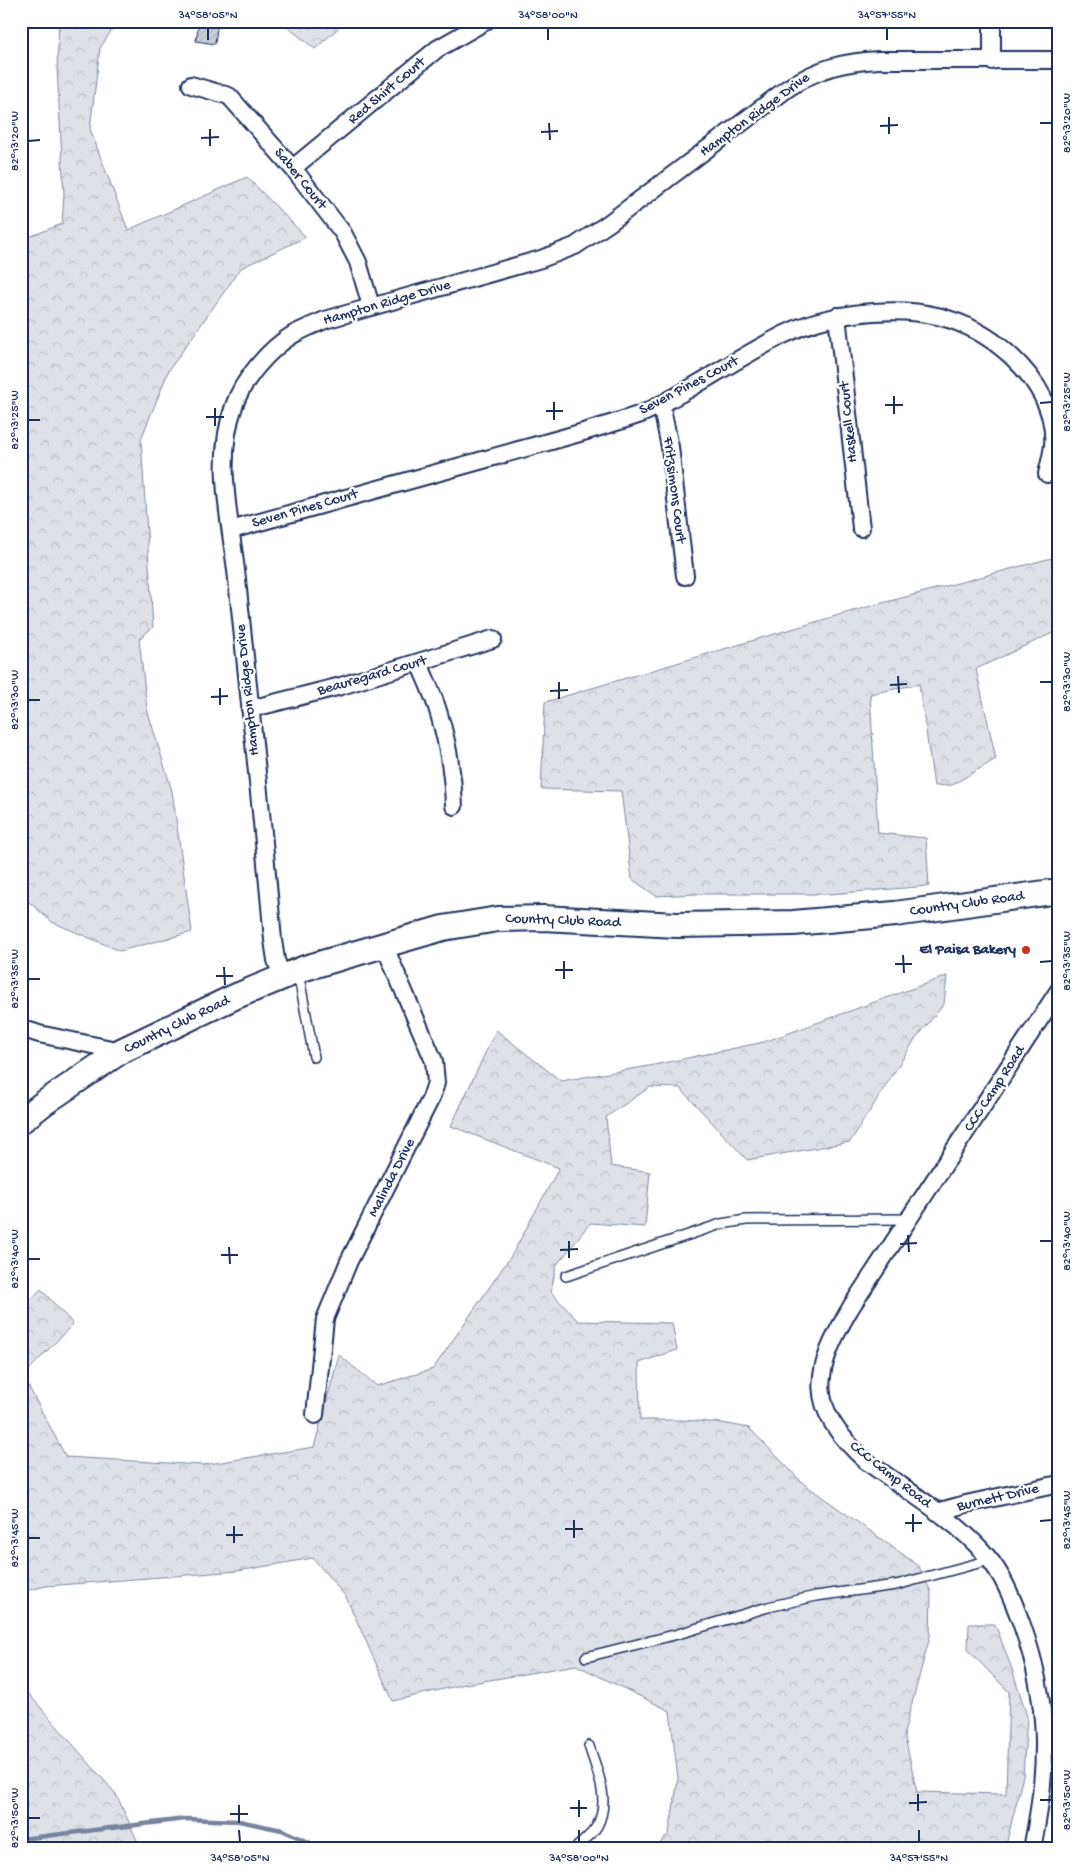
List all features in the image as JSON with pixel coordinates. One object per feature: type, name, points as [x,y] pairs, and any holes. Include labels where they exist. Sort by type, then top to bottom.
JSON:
[{"type":"street","name":"Red Shirt Court","points":[[293,168],[437,48],[486,21]]},
{"type":"street","points":[[992,21],[992,61]]},
{"type":"street","name":"Hampton Ridge Drive","points":[[290,974],[276,960],[273,940],[224,472],[228,423],[241,389],[264,359],[292,335],[325,320],[541,259],[575,246],[609,223],[788,88],[819,70],[852,61],[1059,60]]},
{"type":"street","name":"Saber Court","points":[[191,85],[229,96],[293,168],[343,233],[358,262],[371,306]]},
{"type":"street","name":"Seven Pines Court","points":[[231,530],[643,413],[786,333],[811,322],[837,316],[883,311],[912,311],[937,315],[967,326],[1002,347],[1031,378],[1042,395],[1050,413],[1053,446],[1047,474]]},
{"type":"street","name":"Haskell Court","points":[[837,316],[861,528]]},
{"type":"street","name":"Fritzsimons Court","points":[[661,404],[670,447],[685,576]]},
{"type":"street","name":"Beauregard Court","points":[[250,709],[341,686],[493,640]]},
{"type":"street","points":[[419,663],[439,712],[443,728],[453,780],[454,806]]},
{"type":"street","name":"Country Club Road","points":[[21,1121],[44,1103],[121,1051],[234,997],[290,974],[443,928],[498,919],[542,918],[677,924],[793,923],[895,914],[1059,891]]},
{"type":"street","name":"Malinda Drive","points":[[315,1416],[325,1319],[330,1305],[349,1261],[431,1098],[436,1084],[436,1068],[430,1048],[384,945]]},
{"type":"street","name":"CCC Camp Road","points":[[1032,1849],[1039,1815],[1045,1754],[1042,1697],[1028,1642],[1013,1600],[1000,1574],[968,1536],[866,1461],[850,1447],[830,1420],[824,1407],[821,1392],[822,1372],[834,1336],[908,1219],[1059,990]]},
{"type":"street","points":[[21,1028],[39,1034],[121,1051]]},
{"type":"street","name":"Burnett Drive","points":[[937,1512],[1059,1484]]},
{"type":"lane","points":[[290,974],[314,1058]]},
{"type":"lane","points":[[566,1276],[722,1224],[746,1220],[908,1219]]},
{"type":"lane","points":[[586,1657],[678,1634],[768,1607],[816,1596],[896,1585],[990,1560]]},
{"type":"lane","points":[[575,1849],[597,1826],[603,1809],[603,1790],[589,1746]]},
{"type":"green space","points":[[59,21],[118,21],[100,48],[90,129],[128,230],[247,177],[306,237],[241,268],[169,370],[141,439],[153,627],[139,639],[147,709],[172,791],[192,932],[120,951],[52,922],[21,895],[21,240],[62,224],[64,194],[57,68]]},
{"type":"green space","points":[[280,21],[346,21],[315,49]]},
{"type":"green space","points":[[1059,556],[1059,630],[976,669],[996,759],[952,785],[934,786],[919,684],[870,694],[878,833],[926,838],[929,886],[830,894],[696,894],[656,896],[632,879],[621,791],[541,789],[545,702],[849,612]]},
{"type":"green space","points":[[947,976],[944,1004],[914,1041],[850,1142],[747,1160],[680,1088],[650,1087],[606,1117],[611,1166],[650,1172],[645,1227],[590,1223],[556,1266],[551,1292],[578,1321],[672,1323],[677,1350],[639,1363],[640,1420],[683,1420],[722,1423],[749,1428],[804,1484],[919,1566],[931,1592],[930,1636],[904,1733],[917,1792],[1006,1794],[1009,1692],[968,1650],[969,1624],[995,1624],[1027,1716],[1023,1776],[1005,1849],[655,1849],[669,1833],[678,1779],[670,1711],[576,1665],[461,1685],[393,1701],[346,1597],[313,1558],[238,1571],[46,1586],[21,1592],[21,1310],[41,1289],[73,1324],[23,1376],[66,1457],[203,1465],[314,1447],[339,1355],[377,1386],[433,1369],[513,1253],[559,1168],[451,1126],[496,1030],[561,1081],[649,1066],[764,1042]]},
{"type":"green space","points":[[21,1685],[116,1794],[141,1849],[21,1849]]},
{"type":"building","points":[[199,21],[218,21],[215,44],[196,41]]},
{"type":"waterway","points":[[21,1839],[185,1819],[239,1821],[282,1830],[323,1849]]},
{"type":"place","name":"El Paisa Bakery","points":[[1026,950]]}]
